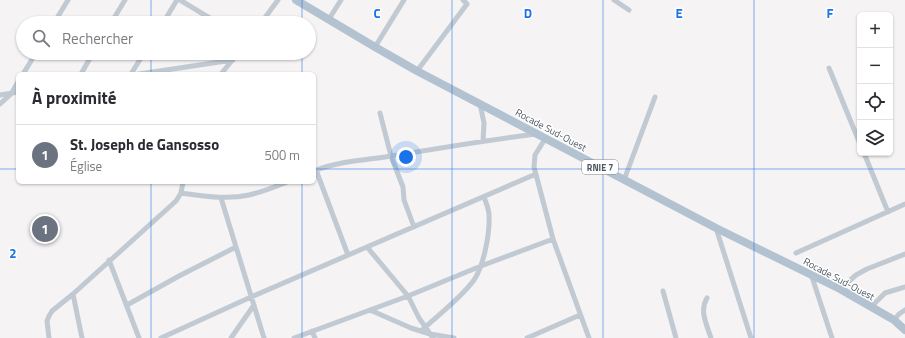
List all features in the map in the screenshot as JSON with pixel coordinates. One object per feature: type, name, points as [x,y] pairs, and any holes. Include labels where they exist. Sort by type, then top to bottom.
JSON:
[{"type":"main road","name":"Rocade Sud-Ouest","points":[[296,0],[417,71],[716,228],[840,289],[894,320],[905,330]]},
{"type":"street","points":[[58,16],[68,0]]},
{"type":"street","points":[[115,16],[125,0]]},
{"type":"street","points":[[168,16],[178,0],[206,16]]},
{"type":"street","points":[[266,16],[278,0]]},
{"type":"street","points":[[329,19],[341,0]]},
{"type":"street","points":[[375,47],[404,0]]},
{"type":"street","points":[[417,71],[467,4],[463,0]]},
{"type":"street","points":[[614,0],[629,10]]},
{"type":"street","points":[[24,72],[32,60]]},
{"type":"street","points":[[81,72],[89,60]]},
{"type":"street","points":[[133,72],[140,60]]},
{"type":"street","points":[[152,72],[233,60]]},
{"type":"street","points":[[223,72],[233,60]]},
{"type":"street","points":[[829,68],[857,137]]},
{"type":"street","points":[[0,104],[11,94],[16,85]]},
{"type":"street","points":[[0,95],[16,93]]},
{"type":"street","points":[[624,180],[655,97]]},
{"type":"street","points":[[480,104],[484,123],[483,141]]},
{"type":"street","points":[[380,113],[391,156],[402,185],[404,200],[414,227]]},
{"type":"street","points":[[316,171],[344,163],[537,134]]},
{"type":"street","points":[[545,139],[535,155],[534,167],[553,240],[589,338]]},
{"type":"street","points":[[865,156],[888,212]]},
{"type":"street","points":[[316,174],[348,255]]},
{"type":"street","points":[[161,338],[251,297],[536,174]]},
{"type":"street","points":[[49,338],[47,327],[49,316],[52,311],[73,294],[176,201],[181,193],[183,184]]},
{"type":"street","points":[[181,193],[221,198],[248,196],[281,184]]},
{"type":"street","points":[[421,331],[473,281],[481,266],[486,246],[489,220],[489,213],[484,197]]},
{"type":"street","points":[[221,198],[264,338]]},
{"type":"street","points":[[796,253],[905,204]]},
{"type":"street","points":[[716,228],[751,338]]},
{"type":"street","points":[[294,338],[553,240]]},
{"type":"street","points":[[127,305],[236,247]]},
{"type":"street","points":[[366,247],[408,296],[431,336]]},
{"type":"street","points":[[840,289],[856,275],[905,254]]},
{"type":"street","points":[[109,260],[140,338]]},
{"type":"street","points":[[810,274],[832,338]]},
{"type":"street","points":[[871,307],[885,293],[905,287]]},
{"type":"street","points":[[663,291],[676,338]]},
{"type":"street","points":[[73,294],[82,338]]},
{"type":"street","points":[[707,298],[702,312],[711,338]]},
{"type":"street","points":[[231,338],[254,306]]},
{"type":"street","points":[[370,310],[431,336],[454,338]]},
{"type":"street","points":[[894,320],[905,310]]},
{"type":"street","points":[[527,338],[580,315]]},
{"type":"street","points":[[312,331],[315,338]]},
{"type":"place","name":"St. Joseph de Gansosso","points":[[45,229]]}]
